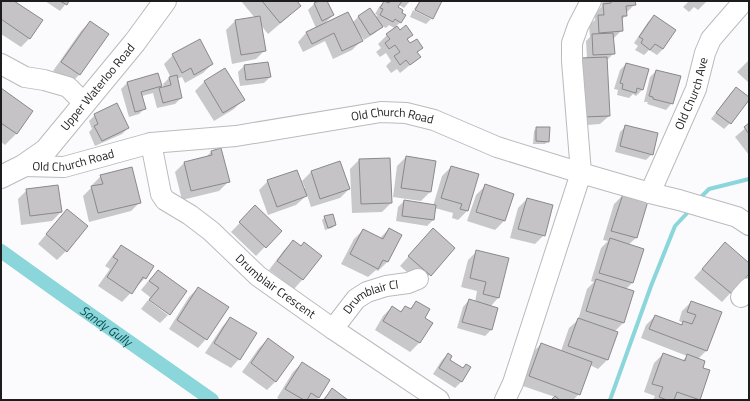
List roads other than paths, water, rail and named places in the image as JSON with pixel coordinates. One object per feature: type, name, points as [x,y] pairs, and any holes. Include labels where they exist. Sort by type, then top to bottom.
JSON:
[{"type":"main road","name":"Upper Waterloo Road","points":[[1,177],[23,166],[46,150],[135,42],[165,1]]},
{"type":"street","points":[[505,400],[513,383],[581,173],[572,61],[572,43],[578,26],[591,1]]},
{"type":"street","name":"Old Church Ave","points":[[650,193],[696,90],[705,53],[711,39],[744,1]]},
{"type":"street","points":[[1,64],[25,77],[44,80],[68,87],[84,103]]},
{"type":"street","name":"Old Church Road","points":[[23,166],[64,167],[151,143],[236,136],[381,112],[406,113],[434,120],[497,147],[581,173],[737,217],[749,225]]},
{"type":"street","name":"Drumblair Crescent","points":[[151,143],[162,194],[165,200],[190,215],[211,231],[258,276],[333,329],[439,400]]},
{"type":"street","name":"Drumblair Cl","points":[[333,329],[356,299],[367,292],[418,279]]},
{"type":"waterway","points":[[699,199],[709,189],[749,179]]},
{"type":"waterway","points":[[610,400],[651,286],[675,226],[691,209]]},
{"type":"waterway","name":"Sandy Gully","points":[[1,251],[212,400]]}]
